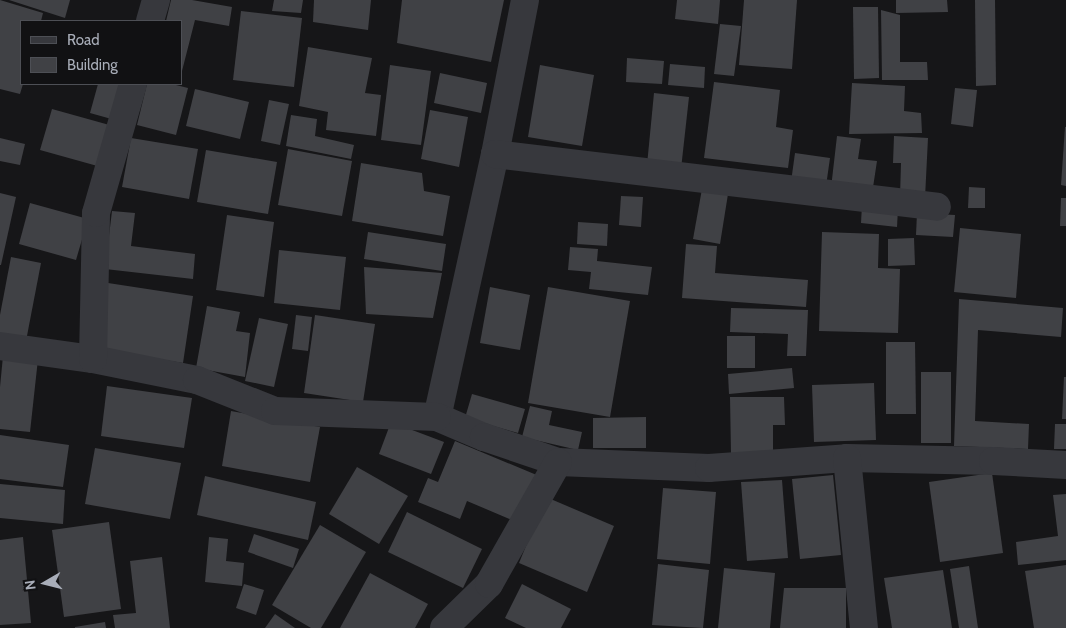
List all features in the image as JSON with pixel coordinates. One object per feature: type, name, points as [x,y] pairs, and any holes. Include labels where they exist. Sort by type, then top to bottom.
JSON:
[{"type":"street","points":[[150,20],[156,0]]},
{"type":"street","points":[[437,417],[495,154],[525,0]]},
{"type":"street","points":[[93,359],[96,214],[133,85]]},
{"type":"street","points":[[495,154],[936,207]]},
{"type":"street","points":[[0,346],[93,359],[197,380],[275,411],[437,417],[484,437],[558,462],[709,468],[847,458],[1066,464]]},
{"type":"street","points":[[847,458],[864,628]]},
{"type":"street","points":[[444,628],[489,584],[558,462]]},
{"type":"building","points":[[0,0],[43,13],[41,20],[20,20],[20,85],[23,85],[20,94],[0,89]]},
{"type":"building","points":[[9,0],[70,0],[65,18]]},
{"type":"building","points":[[171,0],[192,0],[232,7],[229,26],[195,20],[182,71],[182,20],[166,20]]},
{"type":"building","points":[[274,0],[303,0],[301,13],[272,11]]},
{"type":"building","points":[[314,0],[371,0],[368,30],[313,22]]},
{"type":"building","points":[[402,0],[504,0],[491,62],[397,43]]},
{"type":"building","points":[[677,0],[720,0],[718,24],[675,19]]},
{"type":"building","points":[[744,0],[797,0],[792,69],[739,65]]},
{"type":"building","points":[[896,0],[947,0],[948,12],[896,13]]},
{"type":"building","points":[[975,0],[995,0],[996,85],[976,86]]},
{"type":"building","points":[[853,7],[878,7],[879,78],[854,79]]},
{"type":"building","points":[[881,10],[900,15],[900,62],[927,62],[928,80],[882,80]]},
{"type":"building","points":[[241,11],[302,18],[294,87],[233,80]]},
{"type":"building","points":[[720,24],[741,26],[734,76],[714,74]]},
{"type":"building","points":[[308,47],[372,58],[365,93],[381,95],[376,136],[326,130],[328,112],[299,106]]},
{"type":"building","points":[[627,58],[664,61],[662,84],[626,82]]},
{"type":"building","points":[[670,64],[705,67],[704,88],[668,85]]},
{"type":"building","points":[[390,65],[431,71],[421,145],[381,140]]},
{"type":"building","points":[[540,65],[594,75],[582,146],[528,137]]},
{"type":"building","points":[[440,73],[487,83],[481,113],[434,103]]},
{"type":"building","points":[[714,82],[780,90],[776,127],[793,130],[788,168],[704,158]]},
{"type":"building","points":[[852,83],[905,86],[904,111],[921,113],[922,133],[849,134]]},
{"type":"building","points":[[98,85],[125,85],[115,120],[90,113]]},
{"type":"building","points":[[147,85],[176,85],[188,88],[176,135],[137,125]]},
{"type":"building","points":[[955,88],[977,90],[973,127],[951,124]]},
{"type":"building","points":[[195,89],[249,102],[240,139],[186,126]]},
{"type":"building","points":[[654,93],[689,97],[681,169],[647,165]]},
{"type":"building","points":[[269,100],[289,104],[280,145],[261,141]]},
{"type":"building","points":[[52,109],[113,126],[101,167],[40,150]]},
{"type":"building","points":[[430,110],[468,117],[459,167],[421,159]]},
{"type":"building","points":[[291,115],[317,119],[315,136],[354,145],[351,159],[286,146]]},
{"type":"building","points":[[1066,127],[1066,186],[1061,185]]},
{"type":"building","points":[[837,136],[861,139],[858,159],[877,161],[872,194],[831,188]]},
{"type":"building","points":[[894,136],[928,138],[925,198],[900,197],[901,163],[893,163]]},
{"type":"building","points":[[0,138],[25,144],[20,165],[0,161]]},
{"type":"building","points":[[131,138],[198,149],[189,199],[122,187]]},
{"type":"building","points":[[288,149],[352,161],[342,216],[278,205]]},
{"type":"building","points":[[206,150],[277,162],[268,214],[197,202]]},
{"type":"building","points":[[795,153],[830,158],[826,186],[791,182]]},
{"type":"building","points":[[361,163],[422,173],[424,191],[450,196],[443,236],[352,221]]},
{"type":"building","points":[[969,187],[985,188],[985,208],[968,208]]},
{"type":"building","points":[[702,189],[728,194],[720,244],[693,239]]},
{"type":"building","points":[[0,193],[16,197],[1,265],[0,265]]},
{"type":"building","points":[[621,196],[643,197],[641,227],[619,225]]},
{"type":"building","points":[[1061,198],[1066,198],[1066,226],[1060,226]]},
{"type":"building","points":[[30,203],[88,219],[76,260],[19,244]]},
{"type":"building","points":[[862,205],[898,209],[897,227],[861,223]]},
{"type":"building","points":[[112,211],[135,213],[131,246],[195,254],[193,279],[105,269]]},
{"type":"building","points":[[917,213],[955,215],[953,237],[916,235]]},
{"type":"building","points":[[227,215],[274,222],[264,297],[216,290]]},
{"type":"building","points":[[578,222],[608,224],[607,246],[577,244]]},
{"type":"building","points":[[960,228],[1021,234],[1016,298],[954,292]]},
{"type":"building","points":[[368,232],[446,244],[442,271],[364,259]]},
{"type":"building","points":[[822,232],[879,234],[878,268],[900,269],[898,333],[819,331]]},
{"type":"building","points":[[914,238],[915,265],[888,266],[888,239]]},
{"type":"building","points":[[686,244],[717,246],[715,273],[808,280],[806,307],[682,298]]},
{"type":"building","points":[[570,247],[598,249],[597,261],[652,267],[648,295],[589,289],[591,272],[568,270]]},
{"type":"building","points":[[279,250],[346,257],[340,310],[274,303]]},
{"type":"building","points":[[11,257],[41,263],[26,341],[0,336],[0,315]]},
{"type":"building","points":[[364,267],[442,273],[433,318],[366,314]]},
{"type":"building","points":[[108,283],[193,296],[183,363],[97,349]]},
{"type":"building","points":[[490,287],[530,295],[520,350],[480,343]]},
{"type":"building","points":[[548,287],[630,301],[610,417],[528,403]]},
{"type":"building","points":[[959,299],[1063,308],[1061,337],[978,330],[975,421],[1029,424],[1028,449],[954,446]]},
{"type":"building","points":[[207,306],[240,312],[236,331],[250,333],[245,377],[196,368]]},
{"type":"building","points":[[731,308],[808,310],[806,356],[787,356],[788,334],[730,332]]},
{"type":"building","points":[[296,315],[312,317],[308,351],[292,349]]},
{"type":"building","points":[[315,315],[375,324],[363,402],[304,393]]},
{"type":"building","points":[[259,318],[288,324],[274,387],[245,381]]},
{"type":"building","points":[[727,336],[755,336],[755,368],[727,368]]},
{"type":"building","points":[[886,342],[915,342],[916,414],[886,414]]},
{"type":"building","points":[[3,356],[38,359],[30,432],[0,429],[0,387]]},
{"type":"building","points":[[792,368],[794,388],[729,394],[728,374]]},
{"type":"building","points":[[921,372],[951,372],[951,443],[921,443]]},
{"type":"building","points":[[1064,377],[1066,377],[1066,419],[1062,419]]},
{"type":"building","points":[[874,383],[876,440],[814,442],[812,385]]},
{"type":"building","points":[[107,386],[192,398],[184,448],[101,436]]},
{"type":"building","points":[[472,394],[525,409],[518,433],[465,418]]},
{"type":"building","points":[[730,397],[784,397],[785,425],[773,425],[773,454],[731,454]]},
{"type":"building","points":[[530,406],[552,411],[549,425],[582,432],[578,450],[522,437]]},
{"type":"building","points":[[231,411],[320,427],[310,482],[222,466]]},
{"type":"building","points":[[646,417],[646,448],[593,448],[593,418]]},
{"type":"building","points":[[391,422],[444,442],[431,474],[379,454]]},
{"type":"building","points":[[1055,424],[1066,424],[1066,449],[1054,449]]},
{"type":"building","points":[[0,435],[69,445],[63,487],[0,479]]},
{"type":"building","points":[[455,441],[539,476],[519,523],[467,501],[460,519],[418,502],[428,478],[438,482]]},
{"type":"building","points":[[95,448],[181,463],[170,519],[85,504]]},
{"type":"building","points":[[357,467],[408,496],[379,544],[329,514]]},
{"type":"building","points":[[992,473],[1003,553],[940,562],[929,482]]},
{"type":"building","points":[[833,475],[841,555],[800,559],[792,479]]},
{"type":"building","points":[[205,476],[316,502],[308,540],[197,515]]},
{"type":"building","points":[[782,480],[788,558],[747,561],[741,482]]},
{"type":"building","points":[[0,484],[65,490],[63,524],[0,518]]},
{"type":"building","points":[[663,488],[716,492],[710,564],[657,559]]},
{"type":"building","points":[[1066,494],[1066,560],[1018,565],[1016,542],[1058,536],[1053,495]]},
{"type":"building","points":[[546,497],[614,526],[587,592],[519,563]]},
{"type":"building","points":[[407,512],[482,549],[463,588],[388,552]]},
{"type":"building","points":[[109,522],[121,609],[64,617],[52,530]]},
{"type":"building","points":[[320,525],[366,552],[321,628],[311,628],[272,605]]},
{"type":"building","points":[[254,534],[299,549],[293,568],[248,552]]},
{"type":"building","points":[[23,537],[31,623],[0,625],[0,540]]},
{"type":"building","points":[[209,537],[228,539],[226,561],[244,563],[242,586],[205,582]]},
{"type":"building","points":[[162,557],[170,628],[115,628],[113,615],[136,613],[130,561]]},
{"type":"building","points":[[658,564],[709,570],[703,628],[652,625]]},
{"type":"building","points":[[1066,565],[1066,628],[1034,628],[1025,571]]},
{"type":"building","points":[[969,566],[978,628],[959,628],[950,569]]},
{"type":"building","points":[[724,568],[775,573],[770,628],[718,628]]},
{"type":"building","points":[[943,570],[952,628],[892,628],[884,578]]},
{"type":"building","points":[[370,573],[428,604],[415,628],[340,628]]},
{"type":"building","points":[[244,584],[264,590],[256,615],[236,608]]},
{"type":"building","points":[[522,584],[571,609],[561,628],[526,628],[505,618]]},
{"type":"building","points":[[784,588],[846,588],[846,628],[780,628]]},
{"type":"building","points":[[275,614],[295,628],[265,628]]},
{"type":"building","points":[[105,622],[106,628],[75,628],[75,627]]}]
